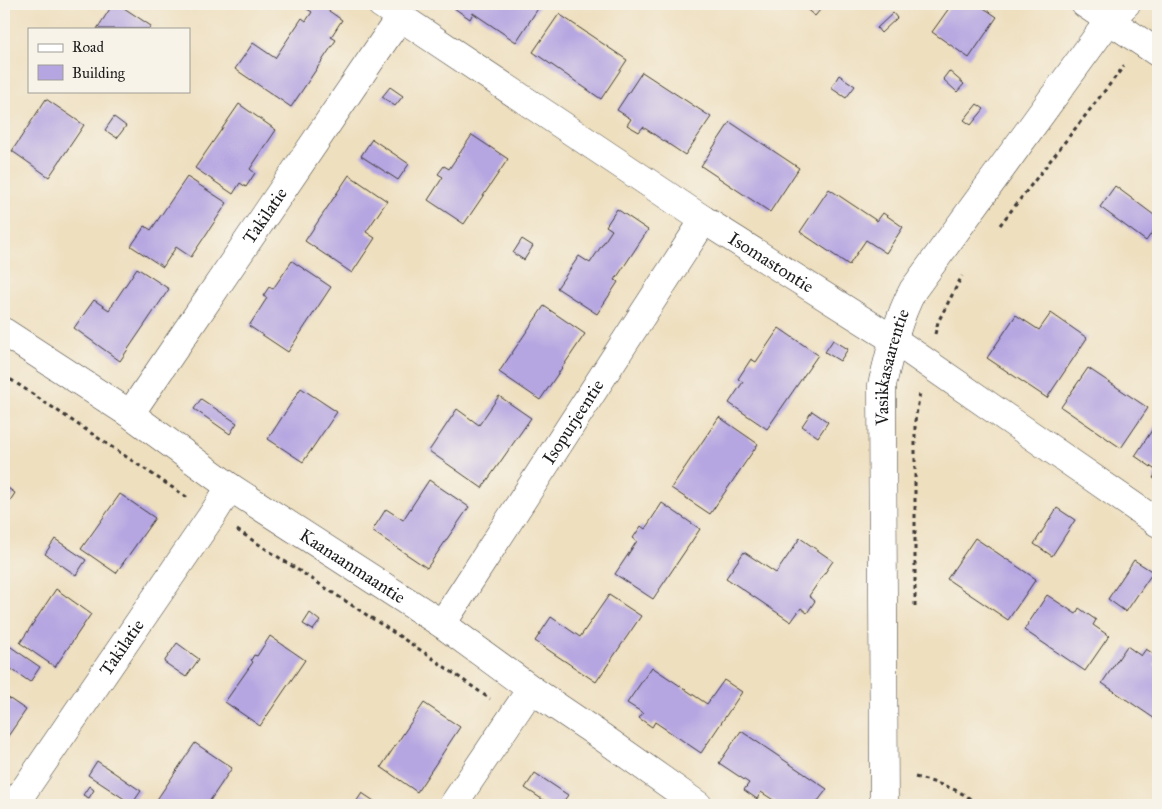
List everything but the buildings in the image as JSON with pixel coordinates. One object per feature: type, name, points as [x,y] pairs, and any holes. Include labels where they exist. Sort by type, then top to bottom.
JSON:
[{"type":"street","points":[[1085,4],[1118,12],[1158,53]]},
{"type":"street","name":"Isomastontie","points":[[390,10],[704,220],[894,340],[1158,523]]},
{"type":"street","name":"Takilatie","points":[[130,414],[390,10]]},
{"type":"street","name":"Vasikkasaarentie","points":[[884,805],[882,385],[894,340],[904,308],[913,290],[1118,12]]},
{"type":"street","name":"Isopurjeentie","points":[[442,624],[704,220]]},
{"type":"street","name":"Kaanaanmaantie","points":[[4,332],[130,414],[230,487],[442,624],[531,689],[698,805]]},
{"type":"street","name":"Takilatie","points":[[14,805],[230,487]]},
{"type":"street","points":[[453,805],[531,689]]},
{"type":"path","points":[[4,375],[110,448],[425,653],[513,716]]},
{"type":"path","points":[[915,777],[943,784],[978,805]]}]
